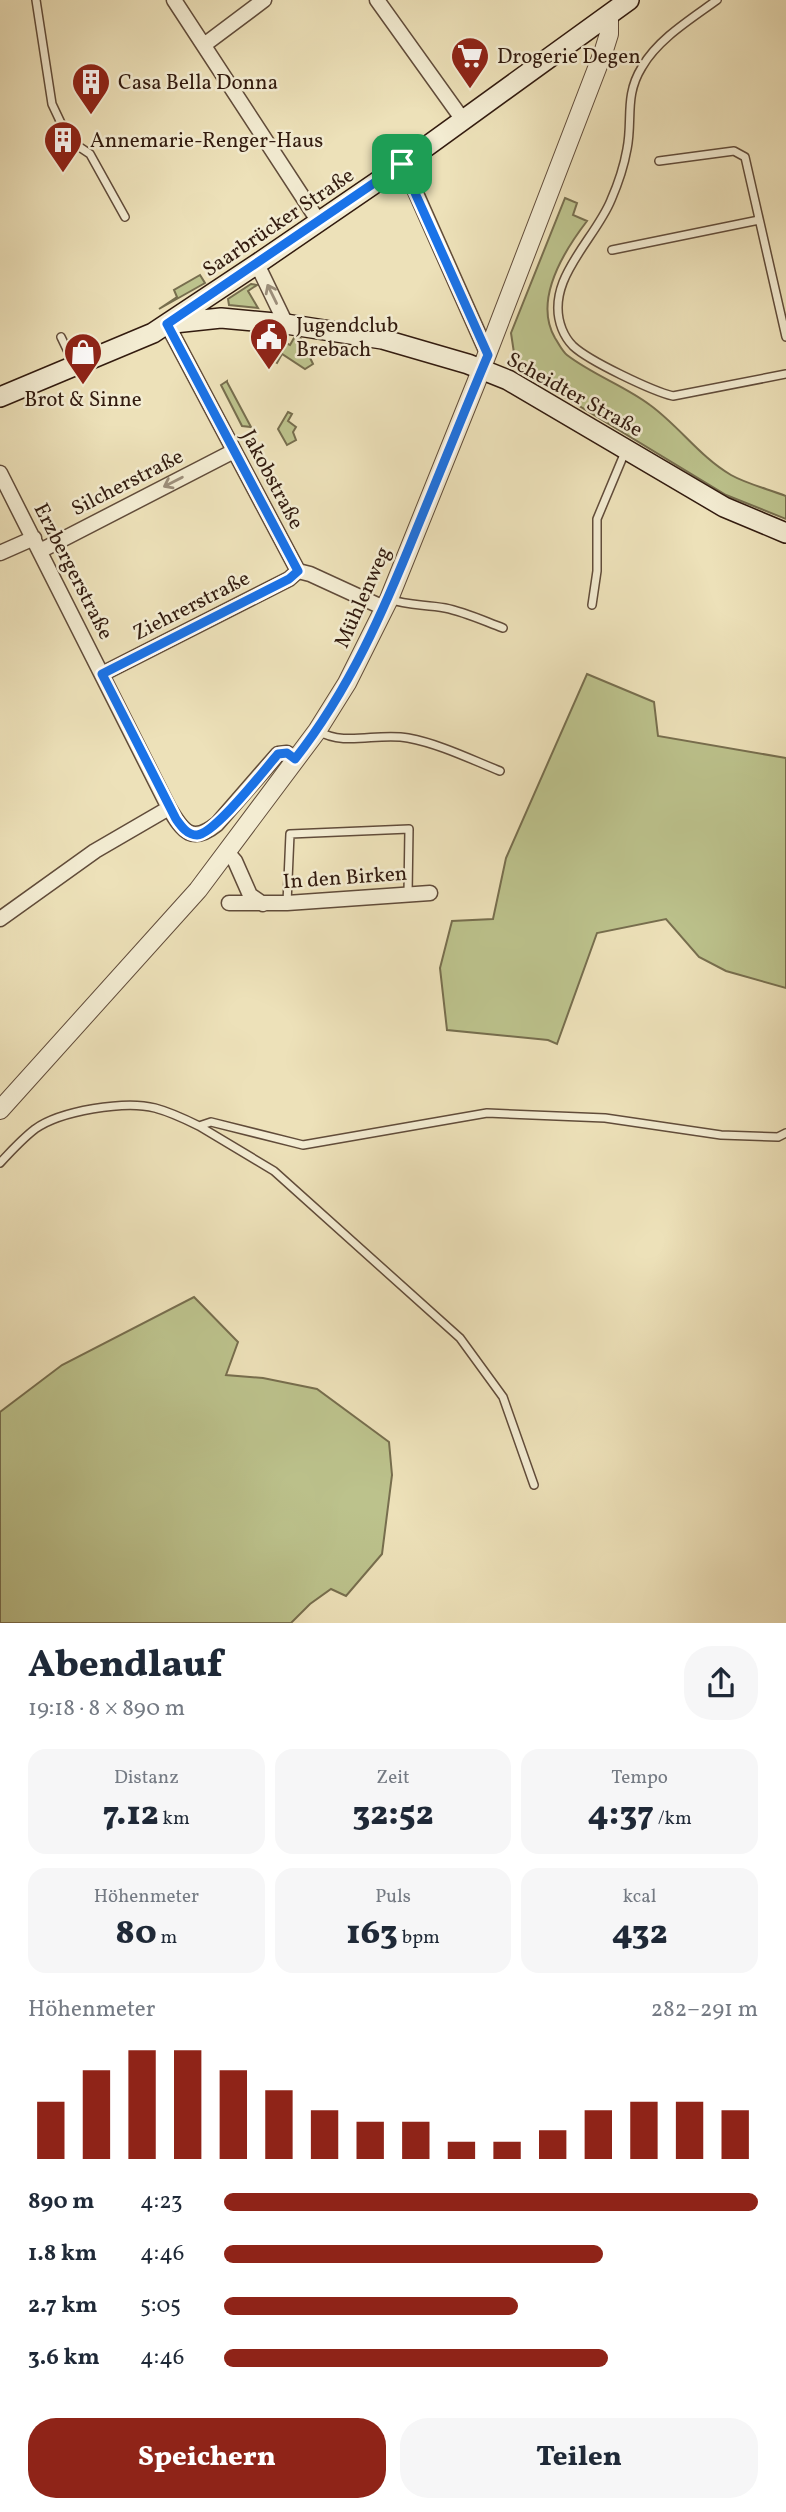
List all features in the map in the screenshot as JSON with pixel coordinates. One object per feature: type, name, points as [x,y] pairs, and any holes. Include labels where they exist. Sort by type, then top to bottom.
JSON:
[{"type":"main road","name":"Saarbrücker Straße","points":[[0,397],[147,336],[167,324],[402,164],[629,0]]},
{"type":"main road","name":"Scheidter Straße","points":[[167,324],[221,318],[286,324],[382,339],[485,362],[509,380],[724,507],[786,533]]},
{"type":"street","points":[[174,0],[319,222]]},
{"type":"street","points":[[204,45],[264,0]]},
{"type":"street","points":[[377,0],[463,120]]},
{"type":"street","name":"Mühlenweg","points":[[0,1110],[198,890],[317,731],[347,683],[386,603],[485,362],[604,50],[609,34],[609,15]]},
{"type":"street","points":[[402,164],[485,362]]},
{"type":"street","points":[[257,264],[286,324]]},
{"type":"street","name":"Jakobstraße","points":[[167,324],[298,571]]},
{"type":"street","name":"Silcherstraße","points":[[0,553],[37,545],[234,451]]},
{"type":"street","name":"Erzbergerstraße","points":[[0,473],[169,808],[183,828],[191,834],[199,835],[217,824],[278,754],[287,753],[295,759]]},
{"type":"street","points":[[298,571],[386,603]]},
{"type":"street","name":"Ziehrerstraße","points":[[102,674],[289,579],[298,571]]},
{"type":"street","points":[[0,919],[95,851],[169,808]]},
{"type":"street","name":"In den Birken","points":[[228,853],[235,861],[250,895],[263,904]]},
{"type":"street","name":"In den Birken","points":[[229,903],[287,903],[430,893]]},
{"type":"lane","points":[[36,0],[52,104],[69,141],[90,153],[125,217]]},
{"type":"lane","points":[[717,0],[665,40],[643,63],[633,83],[629,103],[628,147],[621,173],[602,221],[569,269],[560,291],[558,312],[562,330],[573,346],[656,392],[673,396],[786,374]]},
{"type":"lane","points":[[659,161],[734,151],[745,157],[786,337]]},
{"type":"lane","points":[[612,250],[759,220]]},
{"type":"lane","points":[[61,337],[76,367]]},
{"type":"lane","points":[[592,605],[597,572],[597,519],[626,448]]},
{"type":"lane","points":[[386,603],[456,610],[503,628]]},
{"type":"lane","points":[[317,731],[330,738],[406,737],[500,771]]},
{"type":"lane","points":[[287,903],[290,834],[409,829],[408,894]]},
{"type":"lane","points":[[0,1163],[37,1128],[74,1112],[103,1108],[152,1107],[200,1126],[274,1171],[460,1338],[503,1397],[534,1485]]},
{"type":"lane","points":[[200,1126],[211,1122],[303,1145],[487,1113],[605,1118],[721,1135],[778,1137],[786,1133]]},
{"type":"green space","points":[[565,198],[577,203],[573,215],[587,221],[561,261],[549,292],[549,323],[562,349],[577,362],[650,405],[720,468],[744,481],[786,496],[786,519],[726,495],[525,373],[514,353],[511,333]]},
{"type":"green space","points":[[200,275],[205,283],[159,309],[177,297],[174,290]]},
{"type":"green space","points":[[251,284],[257,285],[248,291],[258,308],[229,305],[228,299]]},
{"type":"green space","points":[[299,335],[313,364],[305,369],[282,354],[277,363],[262,355],[263,347],[254,341],[259,338],[268,343],[277,339],[290,345]]},
{"type":"green space","points":[[227,381],[251,427],[242,426],[221,385]]},
{"type":"green space","points":[[288,412],[292,414],[288,421],[296,427],[293,432],[296,440],[287,445],[278,429]]},
{"type":"green space","points":[[587,674],[654,702],[658,736],[786,758],[786,988],[726,971],[699,957],[666,919],[597,933],[557,1044],[548,1040],[447,1030],[440,968],[452,921],[493,919],[506,858]]},
{"type":"green space","points":[[194,1297],[238,1342],[226,1375],[263,1378],[317,1389],[389,1442],[392,1475],[382,1554],[346,1596],[331,1589],[310,1604],[291,1623],[0,1623],[0,1412],[62,1365]]},
{"type":"place","name":"Drogerie Degen","points":[[470,90]]},
{"type":"place","name":"Casa Bella Donna","points":[[91,116]]},
{"type":"place","name":"Annemarie-Renger-Haus","points":[[63,174]]},
{"type":"place","name":"Jugendclub Brebach","points":[[269,371]]},
{"type":"place","name":"Brot & Sinne","points":[[83,386]]},
{"type":"route","points":[[402,164],[488,355],[388,599],[347,683],[328,715],[295,759],[287,753],[278,754],[217,824],[207,832],[191,834],[176,819],[102,674],[289,579],[298,571],[167,324],[402,164]]}]
